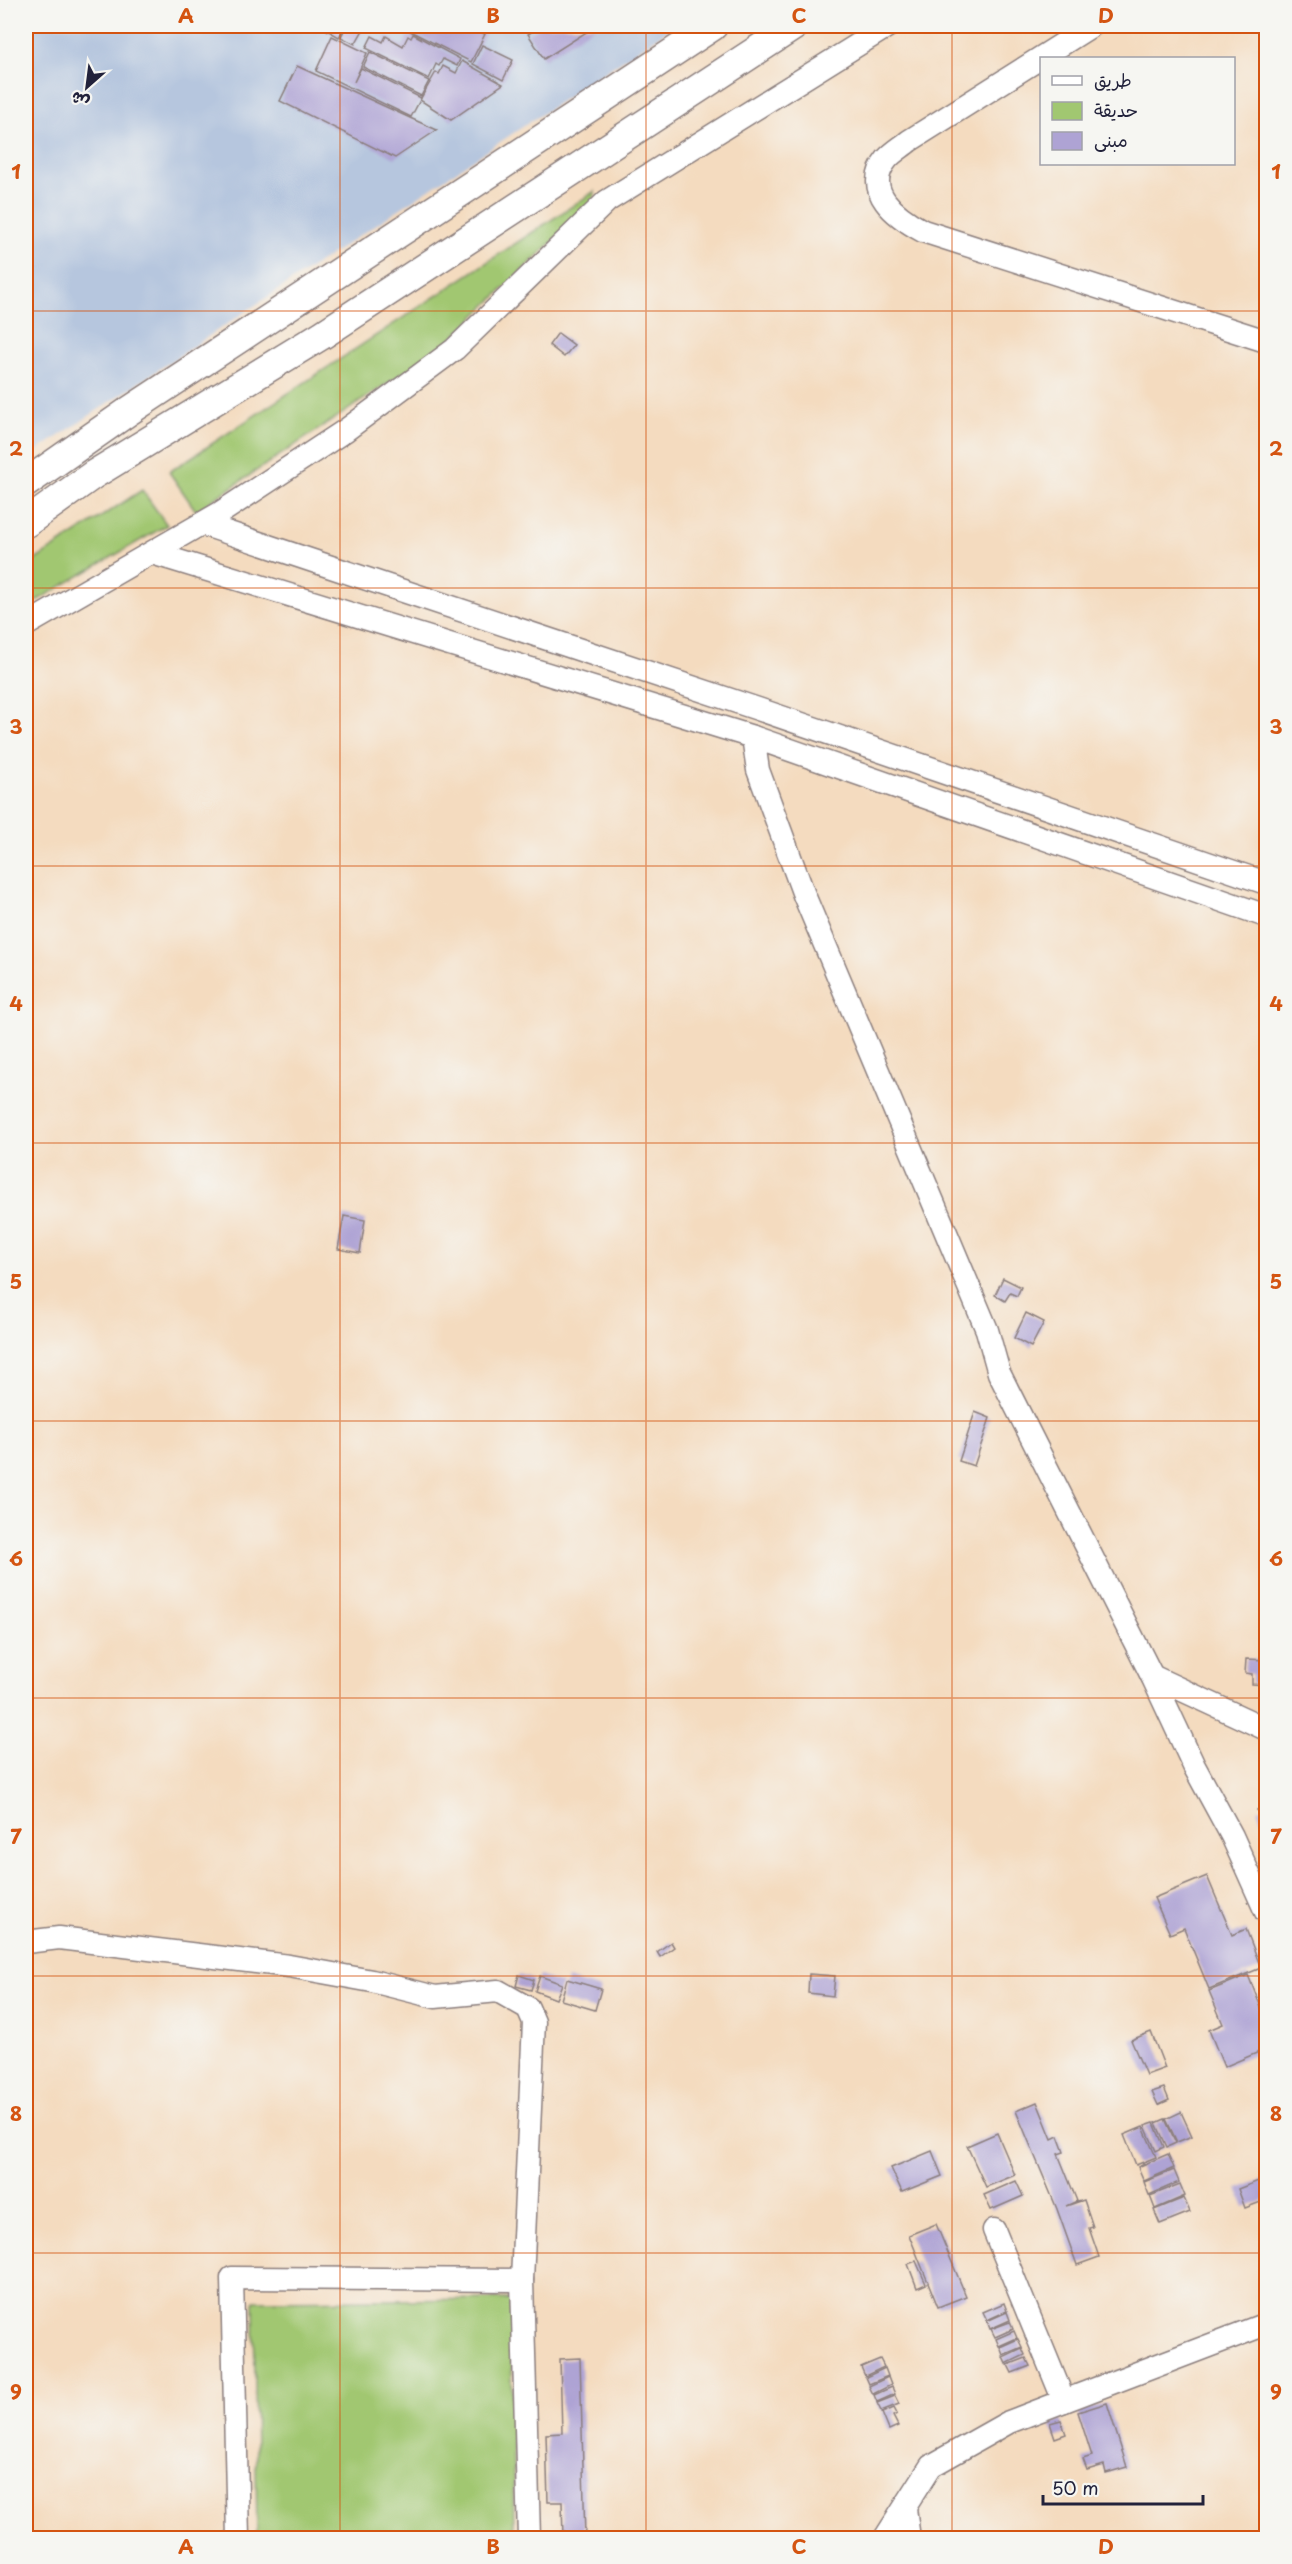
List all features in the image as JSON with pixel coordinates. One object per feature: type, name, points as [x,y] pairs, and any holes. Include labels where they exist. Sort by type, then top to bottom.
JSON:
[{"type":"main road","points":[[26,483],[129,411],[713,26]]},
{"type":"main road","points":[[26,523],[93,475],[322,335],[794,26]]},
{"type":"street","points":[[26,625],[202,524],[346,430],[455,349],[607,201],[888,26]]},
{"type":"street","points":[[1042,57],[1091,26]]},
{"type":"street","points":[[1040,58],[909,141],[888,158],[877,179],[880,194],[892,210],[905,221],[924,231],[1266,341]]},
{"type":"street","points":[[202,524],[758,709],[1266,883]]},
{"type":"street","points":[[152,553],[753,736],[1266,916]]},
{"type":"street","points":[[753,736],[758,770],[804,895],[987,1330],[999,1373],[1152,1676],[1194,1766],[1232,1836],[1266,1912]]},
{"type":"street","points":[[1152,1676],[1266,1729]]},
{"type":"street","points":[[26,1942],[59,1938],[289,1966],[372,1981],[435,1996],[498,1991],[528,2008],[534,2022],[522,2280],[529,2538]]},
{"type":"street","points":[[994,2230],[1064,2401]]},
{"type":"street","points":[[238,2538],[232,2278],[522,2280]]},
{"type":"street","points":[[885,2538],[931,2466],[1009,2422],[1266,2324]]},
{"type":"street","points":[[905,2509],[909,2538]]},
{"type":"shaded area","points":[[26,26],[674,26],[26,458]]},
{"type":"green space","points":[[595,191],[594,202],[444,346],[196,511],[169,472]]},
{"type":"green space","points":[[142,490],[167,525],[26,607],[26,566]]},
{"type":"green space","points":[[511,2299],[514,2538],[257,2538],[254,2301]]},
{"type":"building","points":[[326,26],[345,26],[339,37],[325,29]]},
{"type":"building","points":[[346,26],[355,26],[363,30],[355,44],[341,37]]},
{"type":"building","points":[[413,26],[468,26],[485,34],[471,62],[410,31]]},
{"type":"building","points":[[541,26],[596,26],[544,59],[528,34]]},
{"type":"building","points":[[413,34],[460,59],[457,66],[443,59],[439,66],[436,64],[429,79],[366,48],[372,36],[383,42],[386,36],[403,46],[408,36],[411,38]]},
{"type":"building","points":[[332,36],[367,53],[354,82],[361,68],[421,98],[411,117],[316,71]]},
{"type":"building","points":[[482,45],[513,60],[503,80],[473,64]]},
{"type":"building","points":[[370,52],[429,81],[421,96],[363,67]]},
{"type":"building","points":[[462,61],[503,84],[451,120],[420,100],[436,72],[439,74],[443,66],[456,73]]},
{"type":"building","points":[[297,66],[437,130],[395,158],[280,101]]},
{"type":"building","points":[[558,333],[574,345],[564,357],[549,345]]},
{"type":"building","points":[[344,1216],[365,1220],[360,1253],[338,1249]]},
{"type":"building","points":[[1003,1278],[1021,1287],[1017,1296],[1010,1293],[1005,1301],[995,1295]]},
{"type":"building","points":[[1026,1313],[1044,1322],[1031,1347],[1014,1338]]},
{"type":"building","points":[[975,1412],[990,1418],[974,1466],[959,1461]]},
{"type":"building","points":[[1246,1659],[1266,1660],[1266,1685],[1252,1684],[1252,1674],[1245,1673]]},
{"type":"building","points":[[1266,1806],[1266,1831],[1257,1810]]},
{"type":"building","points":[[1207,1876],[1232,1935],[1246,1929],[1261,1968],[1209,1989],[1184,1928],[1170,1934],[1154,1898]]},
{"type":"building","points":[[671,1942],[674,1947],[660,1957],[657,1952]]},
{"type":"building","points":[[809,1974],[835,1976],[833,1996],[808,1993]]},
{"type":"building","points":[[519,1975],[534,1980],[531,1990],[516,1986]]},
{"type":"building","points":[[1248,1975],[1266,2020],[1266,2049],[1224,2067],[1209,2030],[1223,2024],[1209,1991]]},
{"type":"building","points":[[540,1976],[562,1984],[556,1999],[535,1991]]},
{"type":"building","points":[[567,1979],[601,1989],[595,2010],[561,2000]]},
{"type":"building","points":[[1151,2032],[1165,2068],[1146,2075],[1131,2040]]},
{"type":"building","points":[[1164,2088],[1169,2100],[1158,2105],[1152,2092]]},
{"type":"building","points":[[1037,2102],[1052,2139],[1058,2136],[1064,2152],[1058,2154],[1077,2201],[1066,2206],[1084,2200],[1093,2227],[1089,2228],[1099,2257],[1077,2265],[1057,2209],[1016,2111]]},
{"type":"building","points":[[1181,2112],[1192,2136],[1177,2142],[1166,2119]]},
{"type":"building","points":[[1165,2119],[1176,2143],[1167,2147],[1156,2123]]},
{"type":"building","points":[[1154,2123],[1164,2147],[1156,2151],[1145,2126]]},
{"type":"building","points":[[1143,2127],[1156,2157],[1136,2165],[1124,2135]]},
{"type":"building","points":[[997,2133],[1015,2175],[986,2187],[967,2146]]},
{"type":"building","points":[[932,2151],[942,2176],[902,2192],[891,2168]]},
{"type":"building","points":[[1168,2154],[1174,2168],[1144,2181],[1138,2167]]},
{"type":"building","points":[[1174,2170],[1179,2182],[1149,2195],[1144,2182]]},
{"type":"building","points":[[1266,2178],[1266,2200],[1245,2208],[1238,2189]]},
{"type":"building","points":[[1016,2181],[1023,2196],[991,2210],[984,2195]]},
{"type":"building","points":[[1180,2184],[1185,2196],[1155,2209],[1150,2196]]},
{"type":"building","points":[[1184,2198],[1190,2212],[1160,2224],[1154,2210]]},
{"type":"building","points":[[936,2224],[966,2296],[938,2307],[909,2235]]},
{"type":"building","points":[[916,2261],[926,2284],[917,2288],[908,2264]]},
{"type":"building","points":[[1004,2303],[1007,2311],[987,2320],[983,2312]]},
{"type":"building","points":[[1007,2312],[1010,2320],[990,2329],[987,2321]]},
{"type":"building","points":[[1010,2322],[1013,2329],[995,2337],[991,2329]]},
{"type":"building","points":[[1014,2331],[1017,2338],[999,2346],[996,2339]]},
{"type":"building","points":[[1018,2339],[1022,2347],[1003,2355],[1000,2347]]},
{"type":"building","points":[[1022,2348],[1025,2355],[1006,2364],[1003,2357]]},
{"type":"building","points":[[580,2358],[585,2538],[563,2538],[562,2502],[548,2502],[546,2434],[562,2433],[560,2359]]},
{"type":"building","points":[[1026,2358],[1030,2366],[1012,2373],[1008,2365]]},
{"type":"building","points":[[880,2359],[884,2367],[865,2376],[861,2367]]},
{"type":"building","points":[[885,2368],[888,2376],[869,2384],[866,2377]]},
{"type":"building","points":[[888,2377],[891,2385],[873,2394],[869,2386]]},
{"type":"building","points":[[892,2387],[895,2394],[877,2402],[874,2395]]},
{"type":"building","points":[[895,2396],[899,2404],[881,2411],[877,2403]]},
{"type":"building","points":[[1107,2403],[1127,2467],[1106,2473],[1104,2465],[1087,2470],[1083,2459],[1092,2456],[1078,2412]]},
{"type":"building","points":[[894,2408],[897,2414],[893,2416],[898,2426],[889,2430],[882,2413]]},
{"type":"building","points":[[1061,2420],[1066,2434],[1055,2438],[1050,2423]]}]
